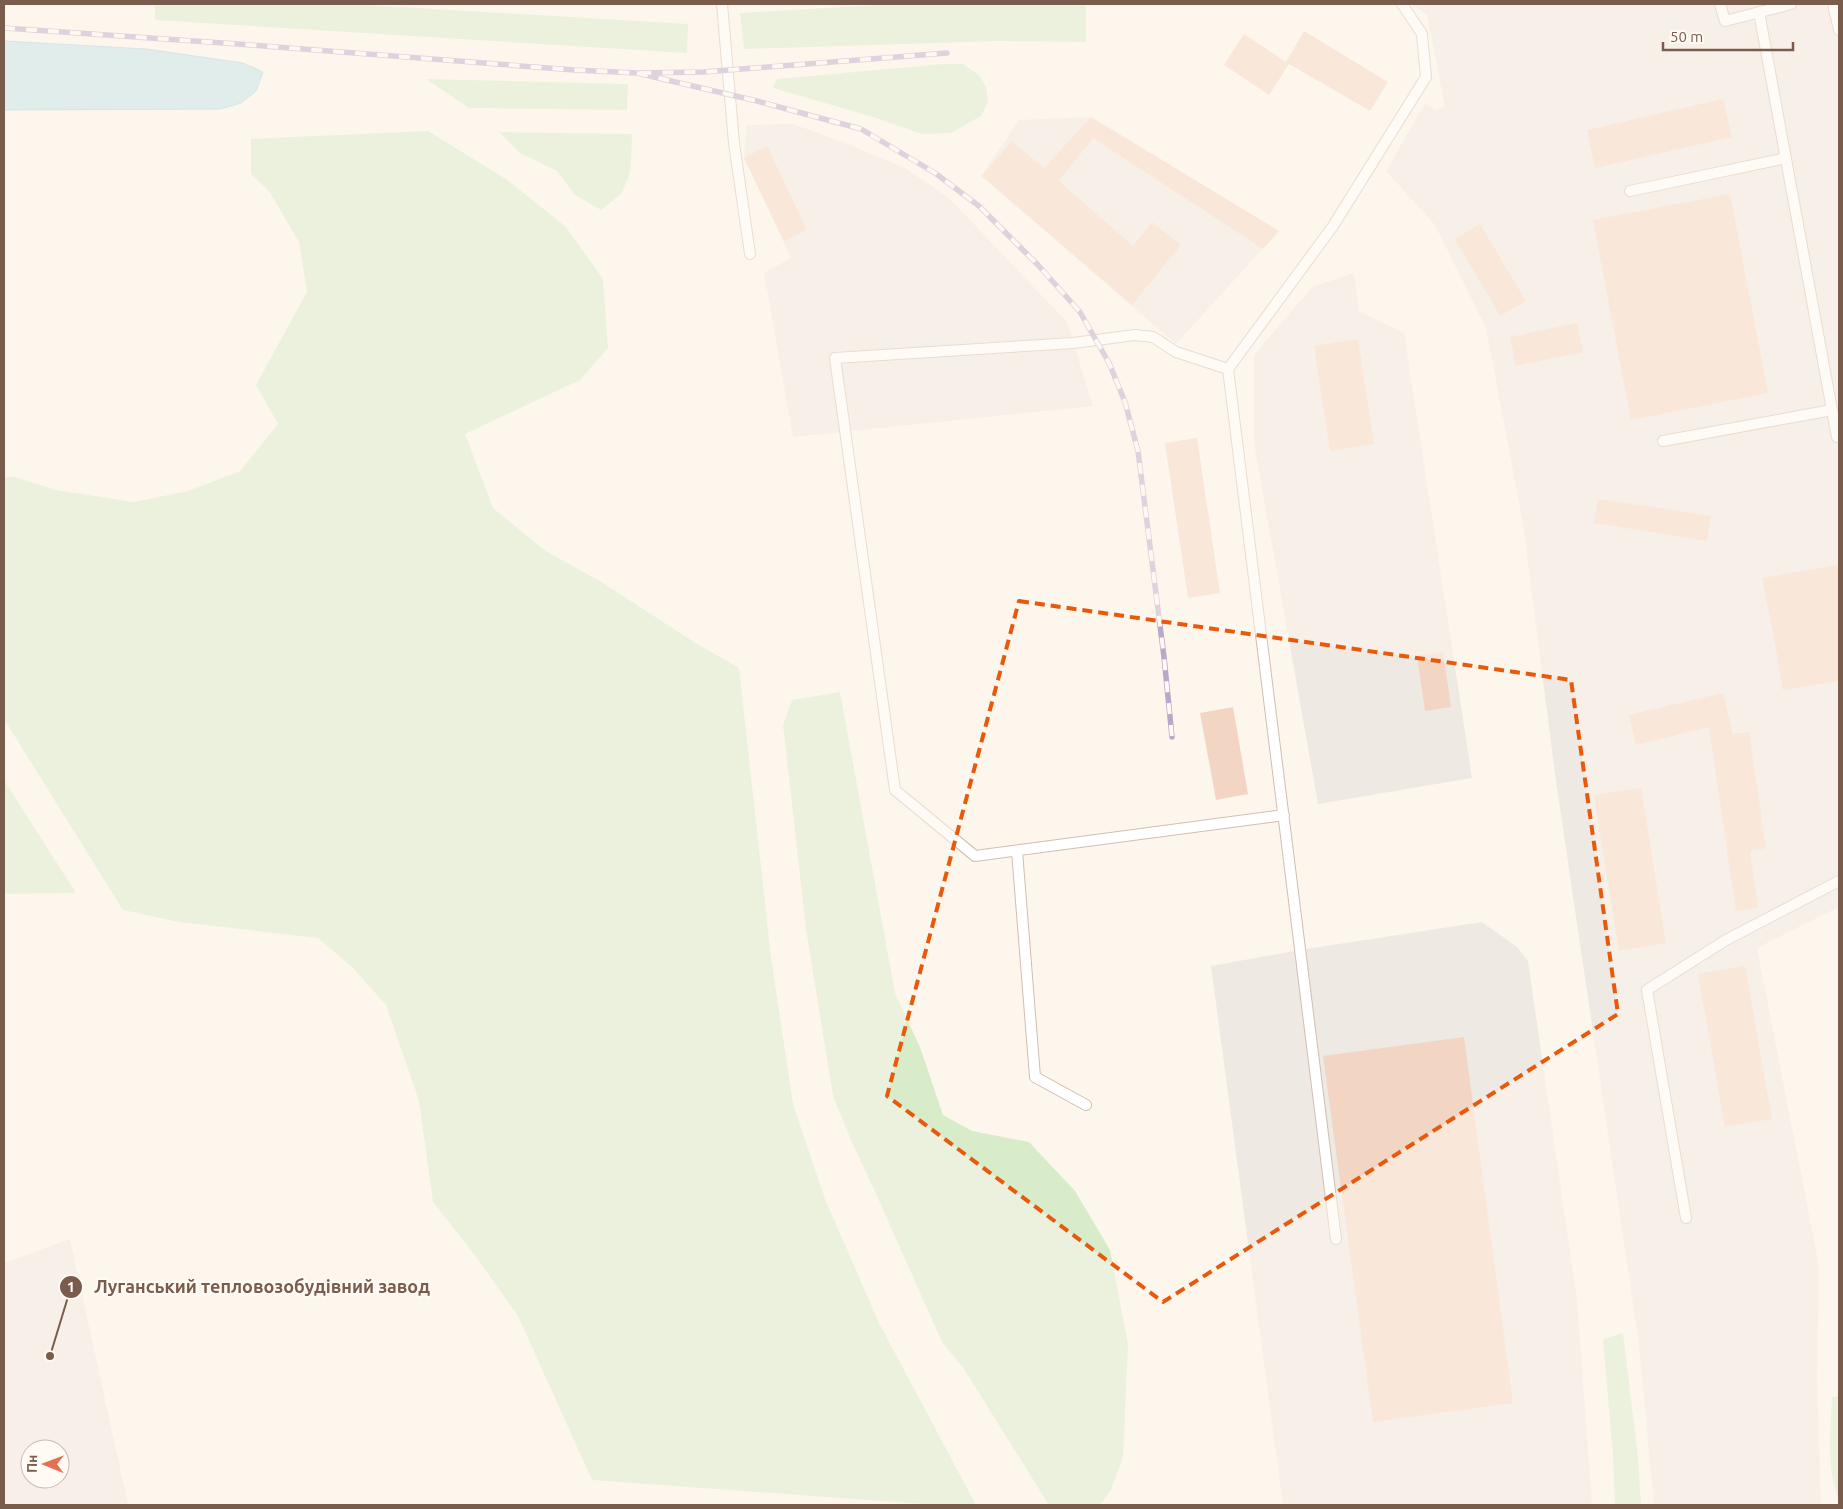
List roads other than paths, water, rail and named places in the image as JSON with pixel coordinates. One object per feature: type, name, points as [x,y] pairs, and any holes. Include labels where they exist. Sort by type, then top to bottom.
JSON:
[{"type":"lane","points":[[722,4],[734,143],[750,254]]},
{"type":"lane","points":[[1336,1240],[1228,369],[1334,226],[1426,77],[1422,34],[1402,4]]},
{"type":"lane","points":[[1720,4],[1725,21],[1791,4]]},
{"type":"lane","points":[[1834,4],[1839,30]]},
{"type":"lane","points":[[1759,12],[1837,438]]},
{"type":"lane","points":[[1630,191],[1786,158]]},
{"type":"lane","points":[[1228,369],[1176,352],[1153,337],[1135,335],[1074,343],[835,358],[895,790],[975,856],[1284,815]]},
{"type":"lane","points":[[1663,441],[1832,410]]},
{"type":"lane","points":[[1018,851],[1035,1077],[1086,1106]]},
{"type":"lane","points":[[1686,1218],[1647,990],[1726,940],[1839,881]]},
{"type":"water","points":[[4,41],[146,49],[243,63],[263,72],[256,91],[241,103],[221,109],[4,110]]},
{"type":"railway","points":[[4,28],[637,73],[703,72],[947,53]]},
{"type":"railway","points":[[637,73],[757,101],[861,129],[935,173],[979,206],[1038,265],[1080,312],[1109,363],[1125,402],[1138,451],[1172,737]]},
{"type":"place","name":"Луганський тепловозобудівний завод","points":[[50,1356]]}]
